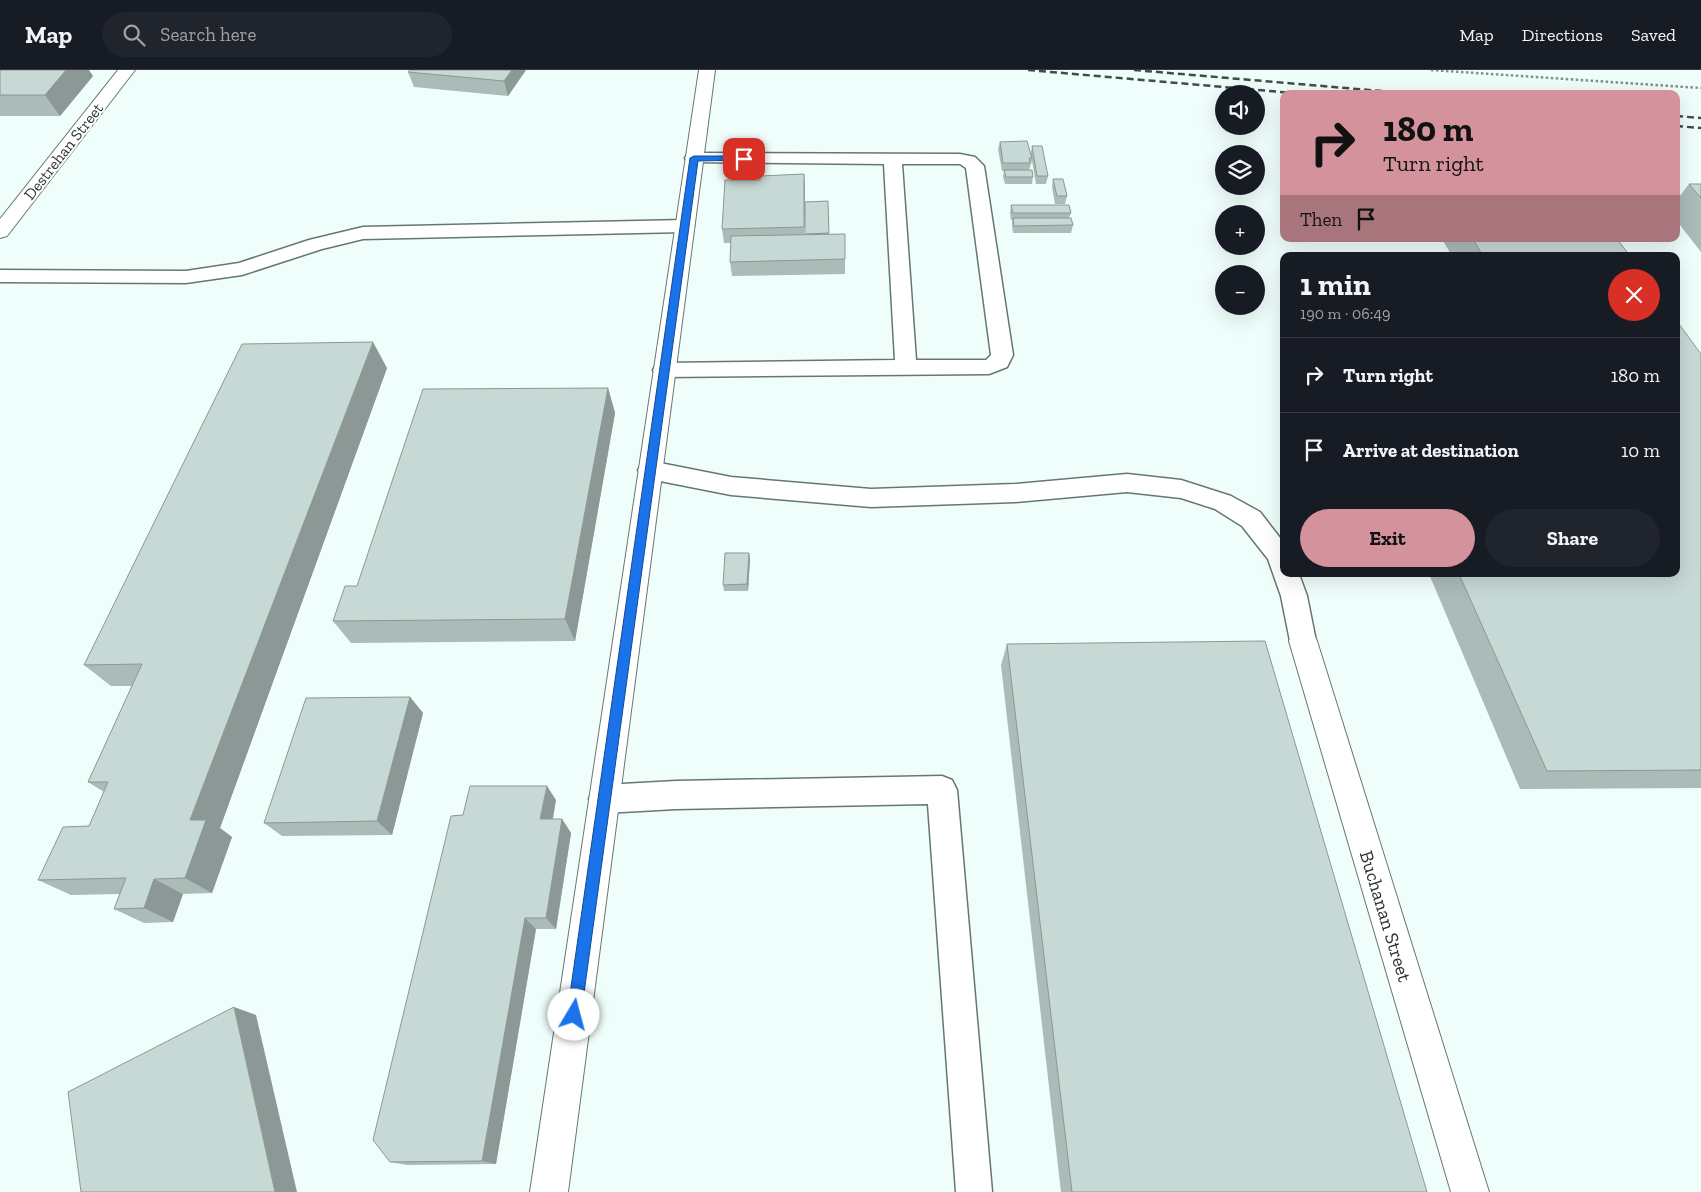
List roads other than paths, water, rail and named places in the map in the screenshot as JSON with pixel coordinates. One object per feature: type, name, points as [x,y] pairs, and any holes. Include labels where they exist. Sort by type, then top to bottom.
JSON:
[{"type":"street","name":"Destrehan Street","points":[[0,232],[127,70]]},
{"type":"street","points":[[549,1192],[707,70]]},
{"type":"street","name":"Buchanan Street","points":[[1303,640],[1470,1192]]},
{"type":"lane","points":[[664,370],[989,367],[998,362],[1002,355],[975,166],[969,161],[960,159],[694,158]]},
{"type":"lane","points":[[894,160],[906,367]]},
{"type":"lane","points":[[0,276],[186,277],[242,269],[316,244],[363,233],[685,226]]},
{"type":"lane","points":[[650,470],[731,486],[871,498],[1015,493],[1127,483],[1182,489],[1223,502],[1251,519],[1280,558]]},
{"type":"lane","points":[[1287,577],[1294,596],[1303,640]]},
{"type":"lane","points":[[604,799],[676,794],[942,790],[974,1192]]},
{"type":"railway","points":[[1028,70],[1280,92]]},
{"type":"railway","points":[[1134,70],[1369,90]]},
{"type":"railway","points":[[1680,116],[1701,118]]},
{"type":"railway","points":[[1680,126],[1701,128]]}]
